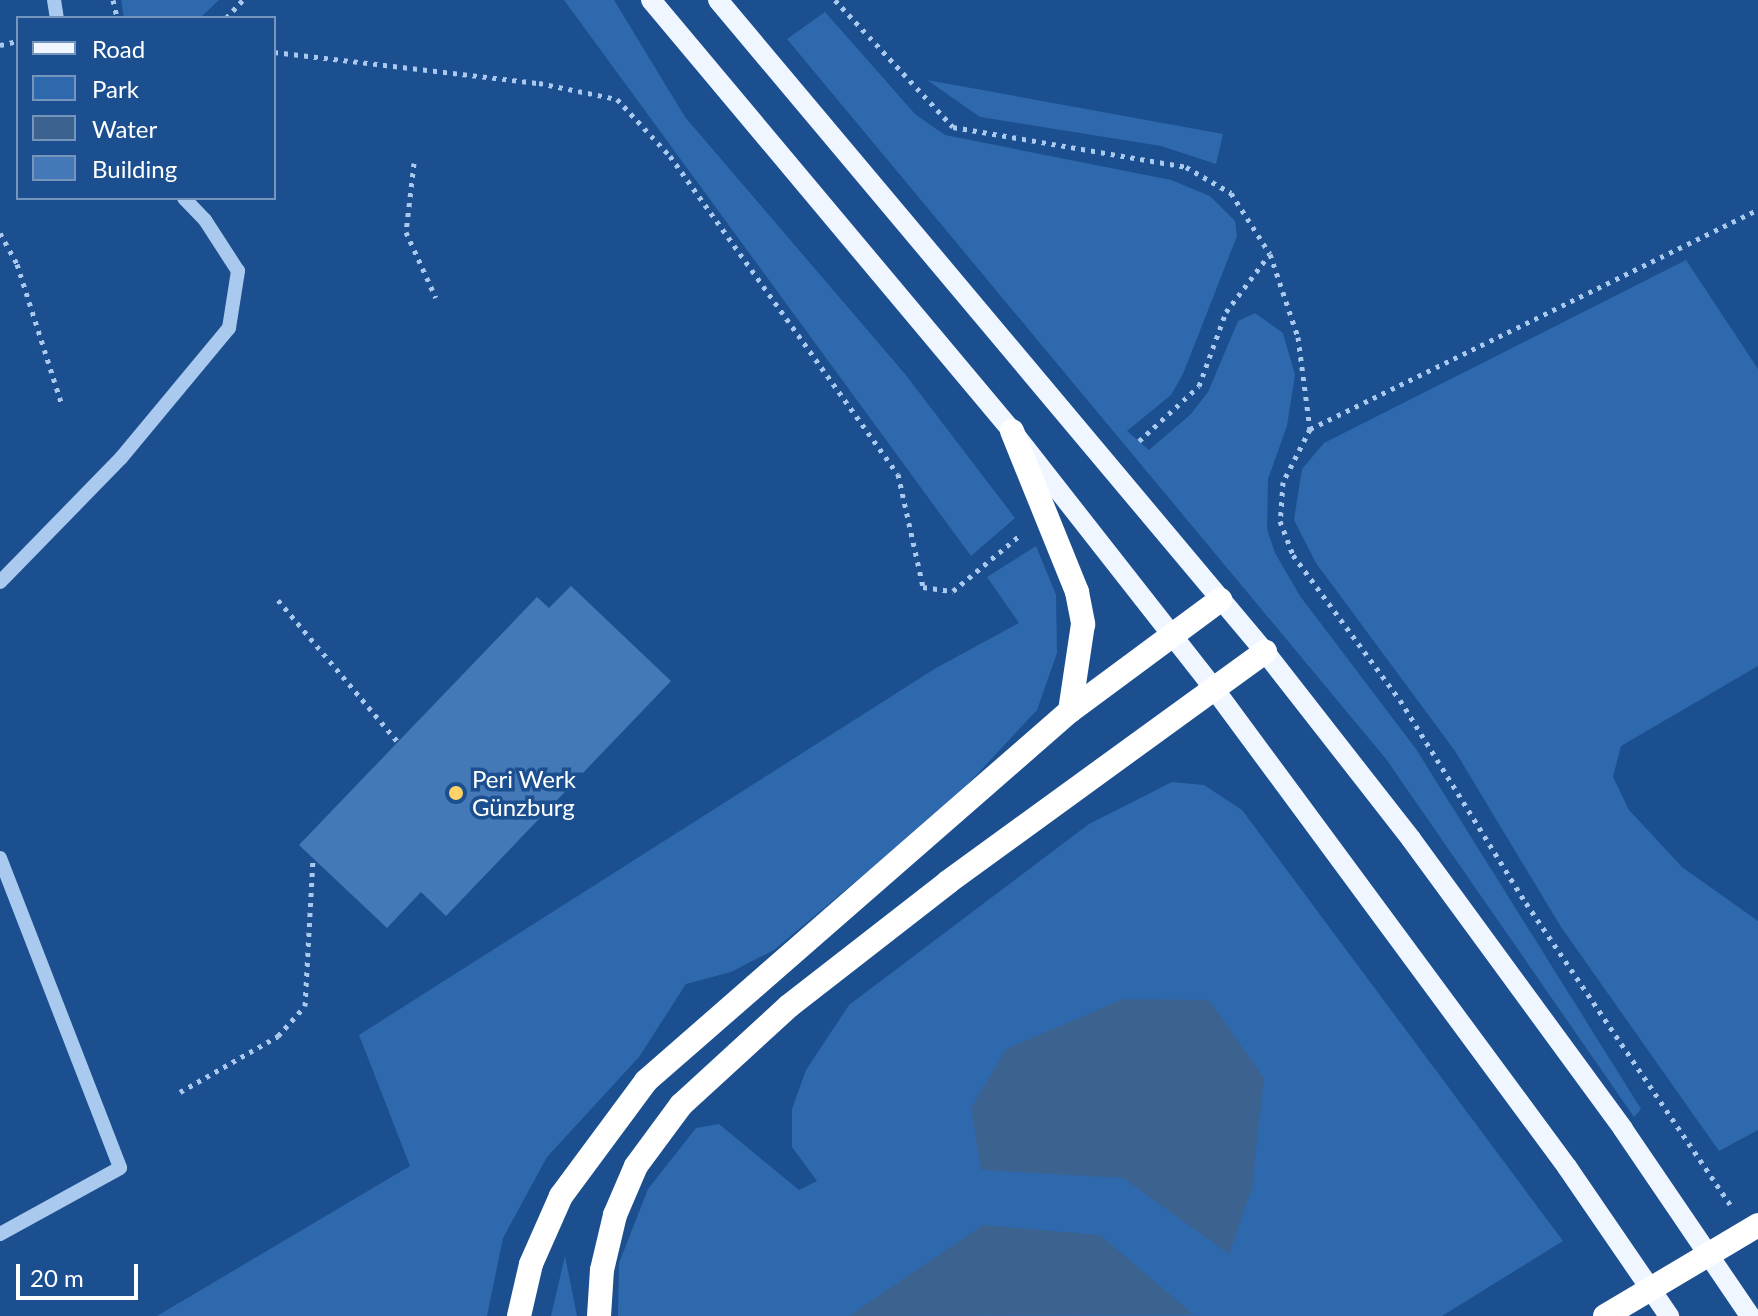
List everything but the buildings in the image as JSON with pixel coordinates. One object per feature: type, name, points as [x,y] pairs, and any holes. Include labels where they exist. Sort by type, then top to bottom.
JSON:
[{"type":"highway","points":[[1012,431],[1077,592],[1083,624],[1070,711]]},
{"type":"highway","points":[[519,1316],[531,1264],[561,1196],[646,1081],[1070,711],[1220,600]]},
{"type":"highway","points":[[599,1316],[602,1270],[615,1215],[636,1166],[681,1105],[789,1006],[936,892],[1265,652]]},
{"type":"highway","points":[[1605,1316],[1758,1225]]},
{"type":"main road","points":[[651,0],[1012,431],[1215,690],[1567,1167],[1669,1316]]},
{"type":"main road","points":[[718,0],[1265,652],[1411,839],[1623,1129],[1750,1316]]},
{"type":"lane","points":[[0,582],[121,458],[229,328],[238,271],[205,220],[186,200]]},
{"type":"lane","points":[[0,858],[120,1168],[0,1231]]},
{"type":"path","points":[[228,16],[243,0]]},
{"type":"path","points":[[835,0],[953,127],[1186,167],[1231,193],[1270,254],[1298,337],[1310,429],[1283,482],[1280,521],[1293,555],[1400,700],[1660,1105],[1731,1206]]},
{"type":"path","points":[[276,52],[539,83],[617,99],[670,156],[898,474],[923,587],[953,591],[1019,536]]},
{"type":"path","points":[[414,163],[406,232],[436,298]]},
{"type":"path","points":[[1310,429],[1758,210]]},
{"type":"path","points":[[0,233],[17,264],[61,402]]},
{"type":"path","points":[[1139,441],[1199,386],[1226,312],[1270,254]]},
{"type":"path","points":[[278,600],[398,742]]},
{"type":"path","points":[[180,1092],[278,1036],[305,1006],[313,857]]},
{"type":"green space","points":[[121,0],[219,0],[202,16],[124,16]]},
{"type":"green space","points":[[564,0],[614,0],[685,117],[905,374],[1015,518],[971,556]]},
{"type":"green space","points":[[825,12],[915,114],[945,135],[1171,180],[1210,196],[1235,221],[1237,236],[1183,374],[1171,395],[1127,431],[1149,450],[1191,414],[1208,392],[1238,321],[1255,313],[1283,333],[1295,375],[1287,426],[1268,479],[1267,529],[1275,553],[1300,596],[1416,749],[1641,1109],[1634,1117],[1386,759],[787,39]]},
{"type":"green space","points":[[927,80],[1223,134],[1216,164],[1161,146],[980,117]]},
{"type":"green space","points":[[1686,260],[1758,369],[1758,666],[1621,746],[1613,777],[1629,810],[1682,867],[1758,921],[1758,1130],[1719,1151],[1561,927],[1455,751],[1316,563],[1294,520],[1302,469],[1324,443]]},
{"type":"green space","points":[[1036,546],[1056,595],[1057,653],[1037,710],[954,799],[774,950],[731,972],[686,984],[639,1057],[547,1157],[503,1238],[487,1316],[157,1316],[410,1166],[359,1035],[936,668],[1019,623],[987,577]]},
{"type":"green space","points":[[1172,782],[1204,785],[1242,810],[1563,1241],[1442,1316],[618,1316],[619,1263],[648,1189],[696,1128],[719,1124],[799,1190],[817,1181],[792,1147],[792,1109],[806,1070],[849,1005],[1089,824]]},
{"type":"green space","points":[[565,1256],[577,1316],[551,1316]]},
{"type":"water","points":[[1123,999],[1209,1000],[1264,1078],[1252,1188],[1229,1254],[1123,1178],[981,1170],[971,1108],[1006,1049]]},
{"type":"water","points":[[983,1225],[1100,1235],[1194,1315],[849,1316]]},
{"type":"place","name":"Peri Werk Günzburg","points":[[456,793]]}]
